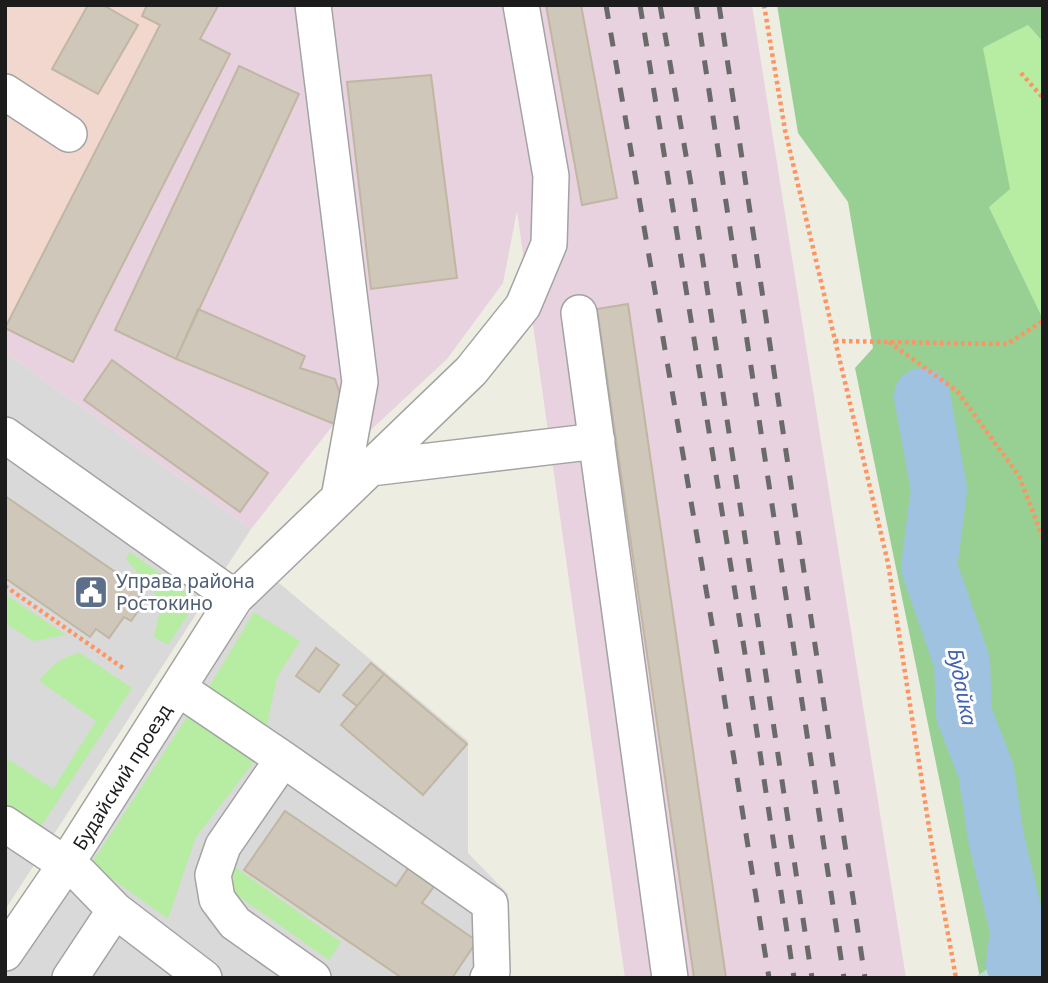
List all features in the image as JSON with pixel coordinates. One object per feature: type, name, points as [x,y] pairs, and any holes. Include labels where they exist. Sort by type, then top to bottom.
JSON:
[{"type":"street","points":[[313,5],[360,382],[339,498]]},
{"type":"street","name":"Будайский проезд","points":[[5,953],[66,864],[234,598],[471,371],[523,306],[549,244],[551,176],[521,5]]},
{"type":"street","points":[[5,92],[69,134]]},
{"type":"street","points":[[579,313],[670,978]]},
{"type":"street","points":[[5,435],[234,598]]},
{"type":"street","points":[[371,468],[597,441]]},
{"type":"street","points":[[178,688],[490,904],[492,972],[488,978]]},
{"type":"street","points":[[284,759],[223,846],[213,875],[217,899],[235,923],[313,978]]},
{"type":"street","points":[[5,824],[80,874],[115,910],[204,978]]},
{"type":"street","points":[[70,978],[115,910]]},
{"type":"path","points":[[764,5],[785,130],[888,563],[931,840],[956,978]]},
{"type":"path","points":[[1021,73],[1043,98]]},
{"type":"path","points":[[835,341],[1007,344],[1043,321]]},
{"type":"path","points":[[890,342],[957,391],[1019,476],[1043,538]]},
{"type":"path","points":[[5,586],[123,668]]},
{"type":"shaded area","points":[[5,5],[147,5],[160,25],[5,328]]},
{"type":"shaded area","points":[[147,5],[752,5],[906,978],[625,978],[517,211],[503,283],[447,359],[360,440],[334,424],[251,529],[5,352],[5,328],[160,25],[142,16]]},
{"type":"shaded area","points":[[5,352],[251,529],[5,910]]},
{"type":"shaded area","points":[[273,578],[468,741],[468,853],[508,894],[507,978],[5,978],[5,973],[61,886]]},
{"type":"shaded area","points":[[993,777],[1009,795],[1020,858],[1021,899],[1035,943],[1034,964],[1043,968],[1043,978],[974,978],[993,965],[1006,949],[993,892],[973,864],[976,826],[969,804]]},
{"type":"green space","points":[[777,5],[1043,5],[1043,42],[1028,25],[983,48],[1010,189],[989,207],[1043,319],[1043,978],[980,978],[855,368],[873,348],[848,202],[798,133]]},
{"type":"green space","points":[[1028,25],[1043,42],[1043,319],[989,207],[983,48]]},
{"type":"green space","points":[[130,552],[185,591],[190,602],[189,613],[168,645],[154,637],[160,610],[155,593],[126,559]]},
{"type":"green space","points":[[5,594],[66,635],[33,641],[5,623]]},
{"type":"green space","points":[[254,612],[300,641],[277,677],[266,730],[206,692]]},
{"type":"green space","points":[[80,653],[132,688],[40,828],[5,804],[5,757],[53,789],[96,721],[39,681],[56,663]]},
{"type":"green space","points":[[189,714],[257,758],[196,837],[168,919],[91,864]]},
{"type":"green space","points":[[232,865],[341,942],[329,960],[228,889]]},
{"type":"building","points":[[88,5],[103,5],[138,25],[98,94],[52,69]]},
{"type":"building","points":[[147,5],[218,6],[200,39],[230,54],[73,362],[5,328],[160,25],[142,16]]},
{"type":"building","points":[[546,5],[581,5],[617,198],[582,205]]},
{"type":"building","points":[[239,66],[299,94],[176,359],[115,330]]},
{"type":"building","points":[[431,75],[457,278],[371,289],[347,82]]},
{"type":"building","points":[[628,304],[726,978],[694,978],[597,309]]},
{"type":"building","points":[[198,309],[305,356],[300,368],[335,379],[342,400],[334,424],[176,359]]},
{"type":"building","points":[[112,360],[268,473],[240,512],[84,400]]},
{"type":"building","points":[[5,496],[143,591],[137,600],[143,604],[131,621],[124,617],[109,638],[96,629],[90,637],[5,578]]},
{"type":"building","points":[[316,648],[339,665],[319,692],[296,676]]},
{"type":"building","points":[[371,663],[384,674],[357,706],[343,695]]},
{"type":"building","points":[[384,674],[467,744],[423,795],[341,725]]},
{"type":"building","points":[[285,811],[396,886],[409,867],[435,885],[422,903],[477,941],[452,978],[402,978],[244,870]]},
{"type":"waterway","name":"Будайка","points":[[922,396],[939,490],[929,567],[962,662],[964,714],[986,771],[996,838],[1018,930],[1014,964],[1023,978]]},
{"type":"waterway","points":[[910,408],[924,409]]},
{"type":"railway","points":[[606,5],[719,665],[769,978]]},
{"type":"railway","points":[[640,5],[746,660],[794,978]]},
{"type":"railway","points":[[660,5],[693,196],[812,978]]},
{"type":"railway","points":[[696,5],[844,978]]},
{"type":"railway","points":[[719,5],[865,978]]},
{"type":"place","name":"Управа района Ростокино","points":[[91,592]]}]
